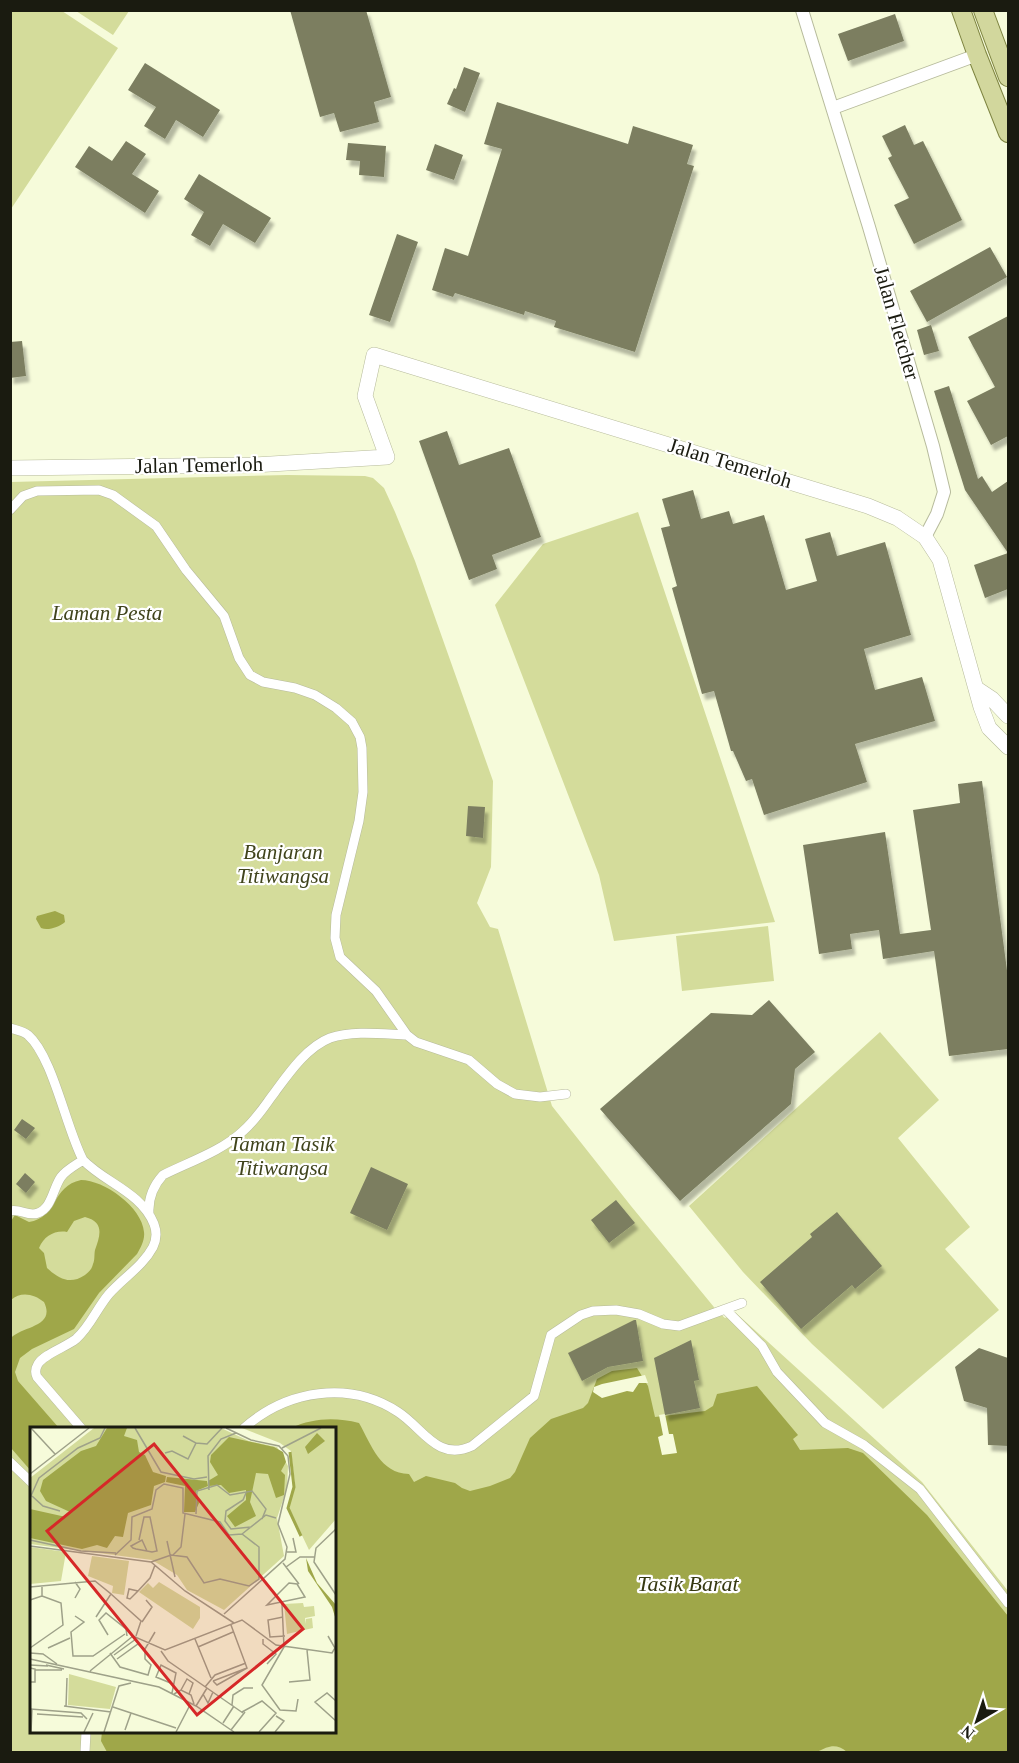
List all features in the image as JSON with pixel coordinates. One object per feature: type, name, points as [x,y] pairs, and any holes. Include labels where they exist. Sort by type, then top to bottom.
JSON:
[{"type":"main road","points":[[961,10],[1008,133]]},
{"type":"main road","points":[[983,10],[1008,77]]},
{"type":"street","name":"Jalan Fletcher","points":[[802,10],[933,446],[944,492],[937,514],[925,537]]},
{"type":"street","points":[[833,108],[977,55]]},
{"type":"street","name":"Jalan Temerloh","points":[[10,468],[253,465],[387,457],[365,396],[374,355],[868,506],[897,518],[925,537],[940,560],[985,718],[989,728],[1008,747]]},
{"type":"street","points":[[10,510],[23,496],[38,491],[99,490],[112,495],[156,526],[186,570],[224,616],[239,658],[250,675],[263,682],[295,687],[315,695],[336,708],[352,722],[360,737],[362,748],[363,792],[359,821],[336,915],[335,938],[340,957],[376,991],[407,1035],[423,1045],[469,1060],[497,1084],[515,1094],[540,1097],[566,1094]]},
{"type":"street","points":[[978,689],[992,699],[1008,717],[994,733]]},
{"type":"street","points":[[10,1028],[26,1034],[38,1049],[50,1073],[83,1160],[124,1189],[149,1214],[156,1231],[156,1241],[145,1258],[108,1296],[76,1340],[45,1358],[37,1367],[37,1377],[80,1427]]},
{"type":"street","points":[[149,1214],[150,1197],[163,1175],[242,1133],[288,1074],[309,1052],[324,1041],[339,1036],[363,1034],[407,1035]]},
{"type":"street","points":[[10,1211],[31,1214],[40,1212],[47,1205],[63,1175],[83,1160]]},
{"type":"street","points":[[245,1427],[272,1409],[299,1397],[314,1393],[356,1394],[384,1404],[401,1414],[436,1445],[449,1450],[461,1450],[472,1446],[534,1396],[551,1335],[580,1315],[593,1311],[616,1310],[639,1314],[663,1324],[679,1326],[742,1304]]},
{"type":"street","points":[[725,1310],[762,1346],[777,1372],[825,1423],[864,1445],[920,1489],[1008,1603]]},
{"type":"street","points":[[10,1462],[30,1482]]},
{"type":"street","points":[[85,1752],[86,1733]]},
{"type":"green space","points":[[11,10],[62,11],[118,48],[11,209]]},
{"type":"green space","points":[[76,11],[129,11],[113,35]]},
{"type":"green space","name":"Taman Tasik Titiwangsa","points":[[287,475],[373,478],[384,488],[415,561],[493,781],[491,867],[477,903],[490,927],[498,929],[552,1106],[718,1312],[725,1318],[736,1313],[922,1482],[1008,1591],[1008,1752],[11,1752],[11,482]]},
{"type":"green space","points":[[638,512],[775,922],[614,941],[599,875],[495,605],[543,544]]},
{"type":"green space","points":[[768,926],[774,981],[682,991],[676,936]]},
{"type":"green space","points":[[880,1032],[939,1100],[898,1138],[970,1227],[945,1249],[999,1310],[883,1409],[812,1344],[743,1272],[689,1206]]},
{"type":"water","points":[[55,911],[64,915],[65,922],[53,928],[41,928],[36,919],[37,916]]},
{"type":"water","points":[[81,1180],[90,1181],[111,1190],[137,1213],[142,1223],[144,1238],[137,1254],[99,1293],[74,1329],[32,1349],[20,1358],[15,1372],[18,1381],[58,1427],[30,1427],[30,1470],[11,1448],[11,1338],[42,1321],[47,1310],[44,1302],[32,1295],[19,1295],[11,1300],[11,1221],[15,1215],[29,1222],[45,1215],[65,1189]],"holes":[[[85,1217],[96,1222],[99,1230],[94,1261],[91,1269],[85,1275],[70,1280],[56,1275],[47,1268],[44,1253],[39,1248],[44,1240],[58,1232],[67,1232],[74,1221]]]},
{"type":"water","name":"Tasik Barat","points":[[637,1368],[648,1386],[655,1417],[705,1411],[713,1406],[717,1394],[757,1386],[798,1435],[793,1439],[800,1450],[848,1448],[863,1453],[927,1515],[1008,1616],[1008,1752],[847,1752],[832,1746],[817,1752],[107,1752],[101,1741],[102,1733],[336,1733],[336,1427],[294,1427],[324,1420],[359,1423],[378,1457],[391,1469],[409,1474],[414,1482],[426,1476],[455,1483],[470,1491],[510,1478],[530,1438],[551,1419],[583,1408],[588,1403],[597,1379],[612,1371]]},
{"type":"pier","points":[[645,1375],[648,1383],[639,1383],[633,1392],[627,1391],[602,1398],[593,1392],[594,1387],[602,1384]]},
{"type":"pier","points":[[665,1414],[669,1434],[673,1434],[677,1453],[662,1455],[658,1437],[663,1435],[659,1415]]},
{"type":"building","points":[[290,10],[366,10],[391,97],[374,102],[379,122],[340,132],[334,113],[320,117]]},
{"type":"building","points":[[895,14],[904,41],[848,61],[838,34]]},
{"type":"building","points":[[145,63],[220,110],[203,137],[176,120],[165,139],[144,126],[156,107],[128,90]]},
{"type":"building","points":[[464,67],[480,73],[465,112],[447,104],[454,88],[456,89]]},
{"type":"building","points":[[497,102],[628,144],[633,126],[693,145],[687,164],[694,166],[635,352],[554,327],[556,321],[525,311],[524,315],[455,293],[453,297],[432,290],[445,248],[468,256],[502,149],[484,144]]},
{"type":"building","points":[[905,125],[914,145],[923,141],[962,220],[914,244],[894,205],[909,198],[888,158],[892,156],[882,136]]},
{"type":"building","points":[[126,141],[146,154],[132,174],[159,191],[145,213],[75,167],[89,146],[112,161]]},
{"type":"building","points":[[348,143],[386,146],[384,177],[359,175],[360,161],[346,160]]},
{"type":"building","points":[[435,144],[463,155],[454,180],[426,170]]},
{"type":"building","points":[[199,174],[271,218],[255,243],[223,224],[210,246],[191,235],[204,212],[184,199]]},
{"type":"building","points":[[397,234],[418,242],[390,322],[369,315]]},
{"type":"building","points":[[990,247],[1007,277],[927,322],[910,291]]},
{"type":"building","points":[[1008,316],[1008,436],[991,445],[967,401],[995,387],[968,337]]},
{"type":"building","points":[[931,325],[939,351],[924,355],[917,330]]},
{"type":"building","points":[[22,341],[26,376],[10,378],[10,342]]},
{"type":"building","points":[[949,386],[978,479],[982,476],[992,492],[1008,481],[1008,553],[965,490],[934,391]]},
{"type":"building","points":[[447,431],[459,465],[509,448],[541,537],[492,555],[497,569],[469,580],[419,441]]},
{"type":"building","points":[[693,490],[701,519],[729,511],[733,524],[764,515],[786,590],[817,581],[805,539],[830,532],[837,556],[885,542],[911,635],[864,649],[875,690],[922,677],[935,721],[855,744],[867,782],[764,815],[752,779],[746,781],[731,751],[714,691],[702,694],[672,588],[677,586],[661,528],[670,526],[662,499]]},
{"type":"building","points":[[1008,553],[1008,589],[985,598],[974,565]]},
{"type":"building","points":[[982,781],[1008,978],[1008,1049],[949,1056],[934,951],[883,959],[879,930],[850,934],[852,949],[819,954],[803,845],[885,832],[900,934],[931,930],[913,810],[960,803],[958,784]]},
{"type":"building","points":[[468,806],[485,807],[483,838],[466,836]]},
{"type":"building","points":[[769,1000],[815,1052],[795,1069],[791,1104],[680,1201],[600,1109],[711,1013],[752,1015]]},
{"type":"building","points":[[22,1119],[35,1128],[26,1139],[14,1130]]},
{"type":"building","points":[[371,1167],[408,1184],[387,1230],[350,1213]]},
{"type":"building","points":[[25,1173],[35,1182],[26,1193],[16,1184]]},
{"type":"building","points":[[616,1200],[635,1223],[609,1243],[591,1220]]},
{"type":"building","points":[[837,1212],[882,1266],[855,1289],[852,1285],[801,1329],[760,1282],[812,1237],[810,1234]]},
{"type":"building","points":[[636,1320],[643,1361],[608,1367],[582,1381],[568,1353]]},
{"type":"building","points":[[691,1340],[699,1380],[694,1381],[700,1408],[665,1415],[654,1358]]},
{"type":"building","points":[[979,1348],[1008,1358],[1008,1446],[988,1445],[987,1408],[964,1401],[955,1367]]},
{"type":"park label","name":"Laman Pesta","points":[[107,613]]},
{"type":"park label","name":"Banjaran Titiwangsa","points":[[283,864]]}]
